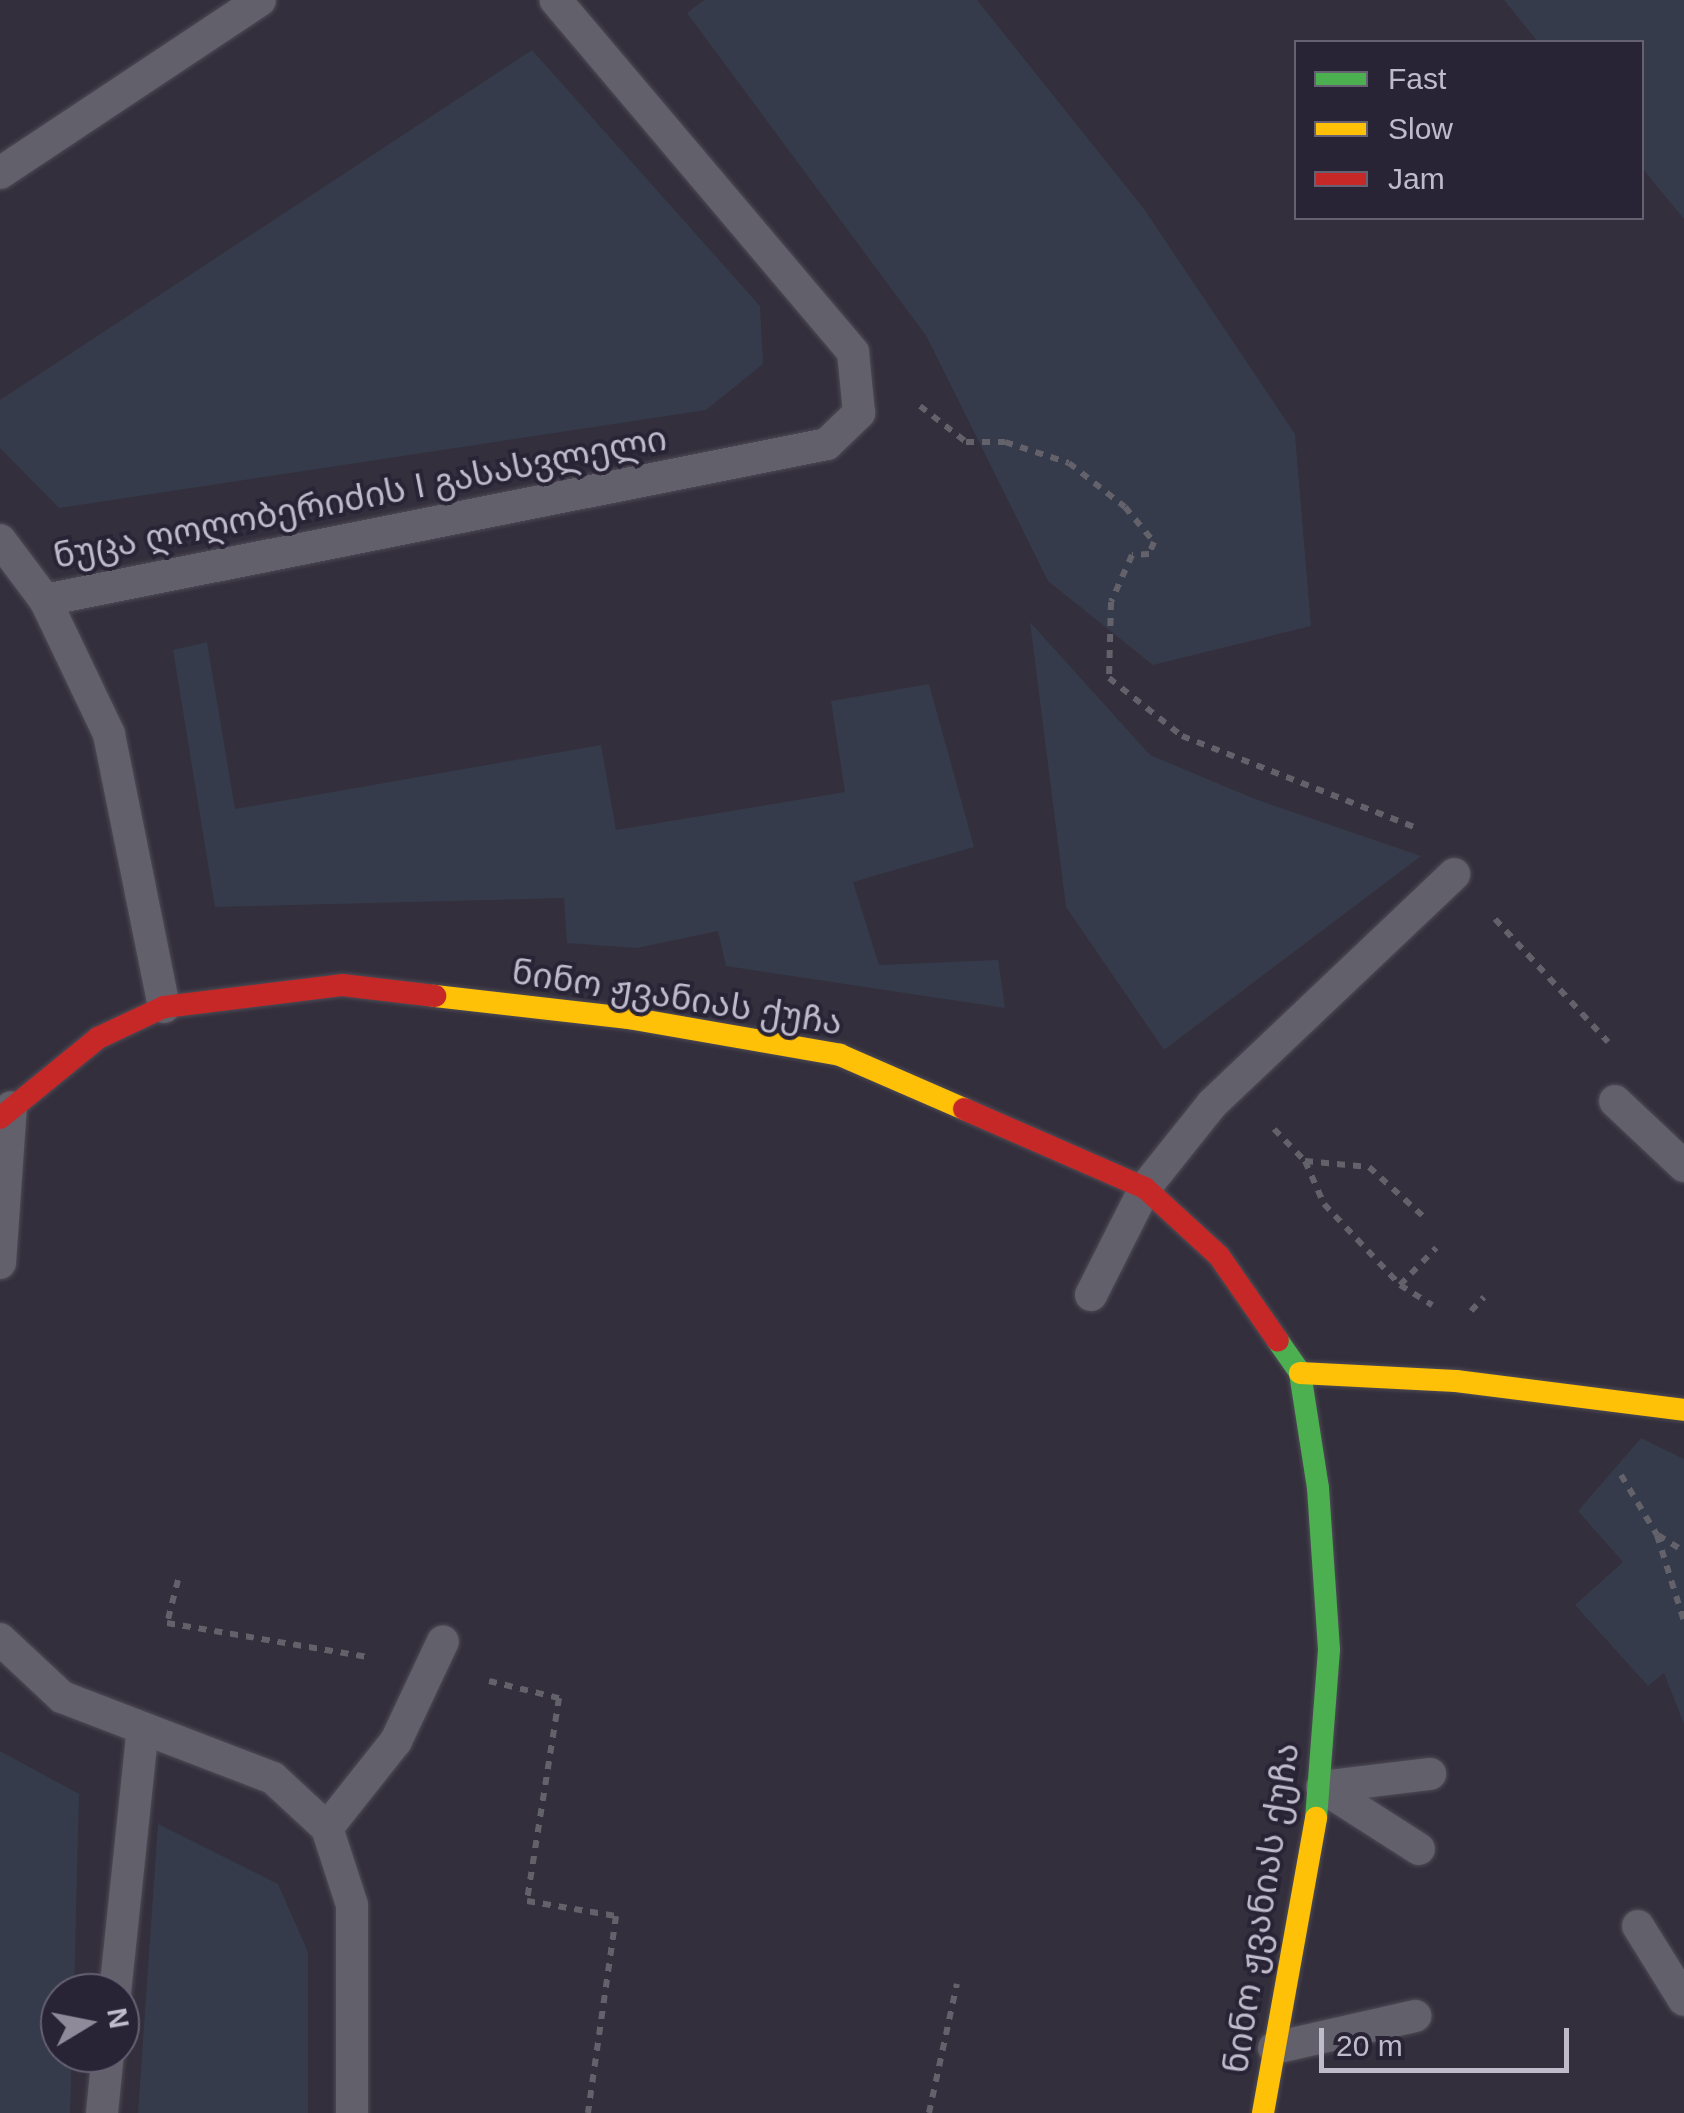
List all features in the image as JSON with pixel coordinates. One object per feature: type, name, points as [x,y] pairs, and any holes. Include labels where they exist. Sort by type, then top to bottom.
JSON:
[{"type":"street","name":"ნინო ჟვანიას ქუჩა","points":[[6,1113],[98,1038],[164,1006],[342,985],[629,1018],[840,1055],[1145,1188],[1219,1256],[1300,1373],[1318,1488],[1329,1650],[1322,1787],[1262,2113]]},
{"type":"street","points":[[1300,1373],[1576,1396],[1684,1410]]},
{"type":"lane","points":[[0,172],[260,0]]},
{"type":"lane","points":[[556,0],[853,352]]},
{"type":"lane","name":"ნუცა ღოღობერიძის I გასასვლელი","points":[[164,1006],[109,734],[44,600],[827,444],[859,414],[853,352]]},
{"type":"lane","points":[[0,540],[44,600]]},
{"type":"lane","points":[[1091,1295],[1145,1188],[1232,1084],[1454,874]]},
{"type":"lane","points":[[1616,1101],[1684,1166]]},
{"type":"lane","points":[[0,1263],[6,1113]]},
{"type":"lane","points":[[0,1639],[62,1697],[273,1778],[327,1828],[352,1905],[352,2113]]},
{"type":"lane","points":[[327,1828],[396,1741],[438,1655]]},
{"type":"lane","points":[[117,1973],[144,1728]]},
{"type":"lane","points":[[1322,1787],[1430,1774]]},
{"type":"lane","points":[[1322,1787],[1419,1849]]},
{"type":"lane","points":[[1638,1926],[1684,2000]]},
{"type":"lane","points":[[1274,2048],[1415,2016]]},
{"type":"lane","points":[[102,2113],[106,2073]]},
{"type":"path","points":[[853,352],[966,442],[1005,442],[1069,463],[1125,507],[1154,542],[1149,554],[1132,555],[1111,602],[1108,678],[1182,736],[1408,820],[1613,1048],[1616,1101]]},
{"type":"path","points":[[1232,1084],[1305,1161],[1324,1204],[1400,1284],[1450,1310]]},
{"type":"path","points":[[1305,1161],[1369,1166],[1425,1218]]},
{"type":"path","points":[[1400,1284],[1436,1248]]},
{"type":"path","points":[[1576,1396],[1657,1535],[1684,1621]]},
{"type":"path","points":[[1657,1535],[1684,1551]]},
{"type":"path","points":[[178,1580],[167,1623],[438,1655],[559,1698],[527,1901],[616,1916],[588,2113]]},
{"type":"path","points":[[929,2113],[957,1984]]},
{"type":"shaded area","points":[[704,0],[977,0],[1144,209],[1295,434],[1311,626],[1153,665],[1048,581],[927,337],[687,13]]},
{"type":"shaded area","points":[[1504,0],[1684,0],[1684,219],[1644,170],[1644,40],[1536,40]]},
{"type":"shaded area","points":[[532,50],[760,306],[763,364],[706,410],[59,508],[0,448],[0,400]]},
{"type":"shaded area","points":[[1030,622],[1150,755],[1255,799],[1421,856],[1164,1050],[1066,907]]},
{"type":"shaded area","points":[[207,642],[235,809],[601,745],[616,830],[845,792],[831,701],[929,684],[974,847],[853,882],[879,965],[998,960],[1005,1008],[726,966],[718,931],[637,948],[567,943],[564,898],[215,907],[173,650]]},
{"type":"shaded area","points":[[1641,1438],[1684,1459],[1684,1724],[1664,1673],[1648,1686],[1575,1605],[1623,1562],[1578,1511]]},
{"type":"shaded area","points":[[0,1751],[79,1794],[75,1973],[40,1973],[40,2073],[71,2073],[70,2113],[0,2113]]},
{"type":"shaded area","points":[[158,1824],[278,1884],[308,1952],[308,2113],[138,2113]]},
{"type":"traffic: fast","points":[[1278,1341],[1300,1373],[1318,1488],[1329,1650],[1316,1818]]},
{"type":"traffic: slow","points":[[435,996],[629,1018],[840,1055],[964,1109]]},
{"type":"traffic: slow","points":[[1300,1373],[1456,1381],[1684,1410]]},
{"type":"traffic: slow","points":[[1263,2113],[1316,1818]]},
{"type":"traffic: jam","points":[[0,1118],[98,1038],[164,1007],[342,985],[435,996]]},
{"type":"traffic: jam","points":[[964,1109],[1145,1188],[1219,1256],[1278,1341]]}]
